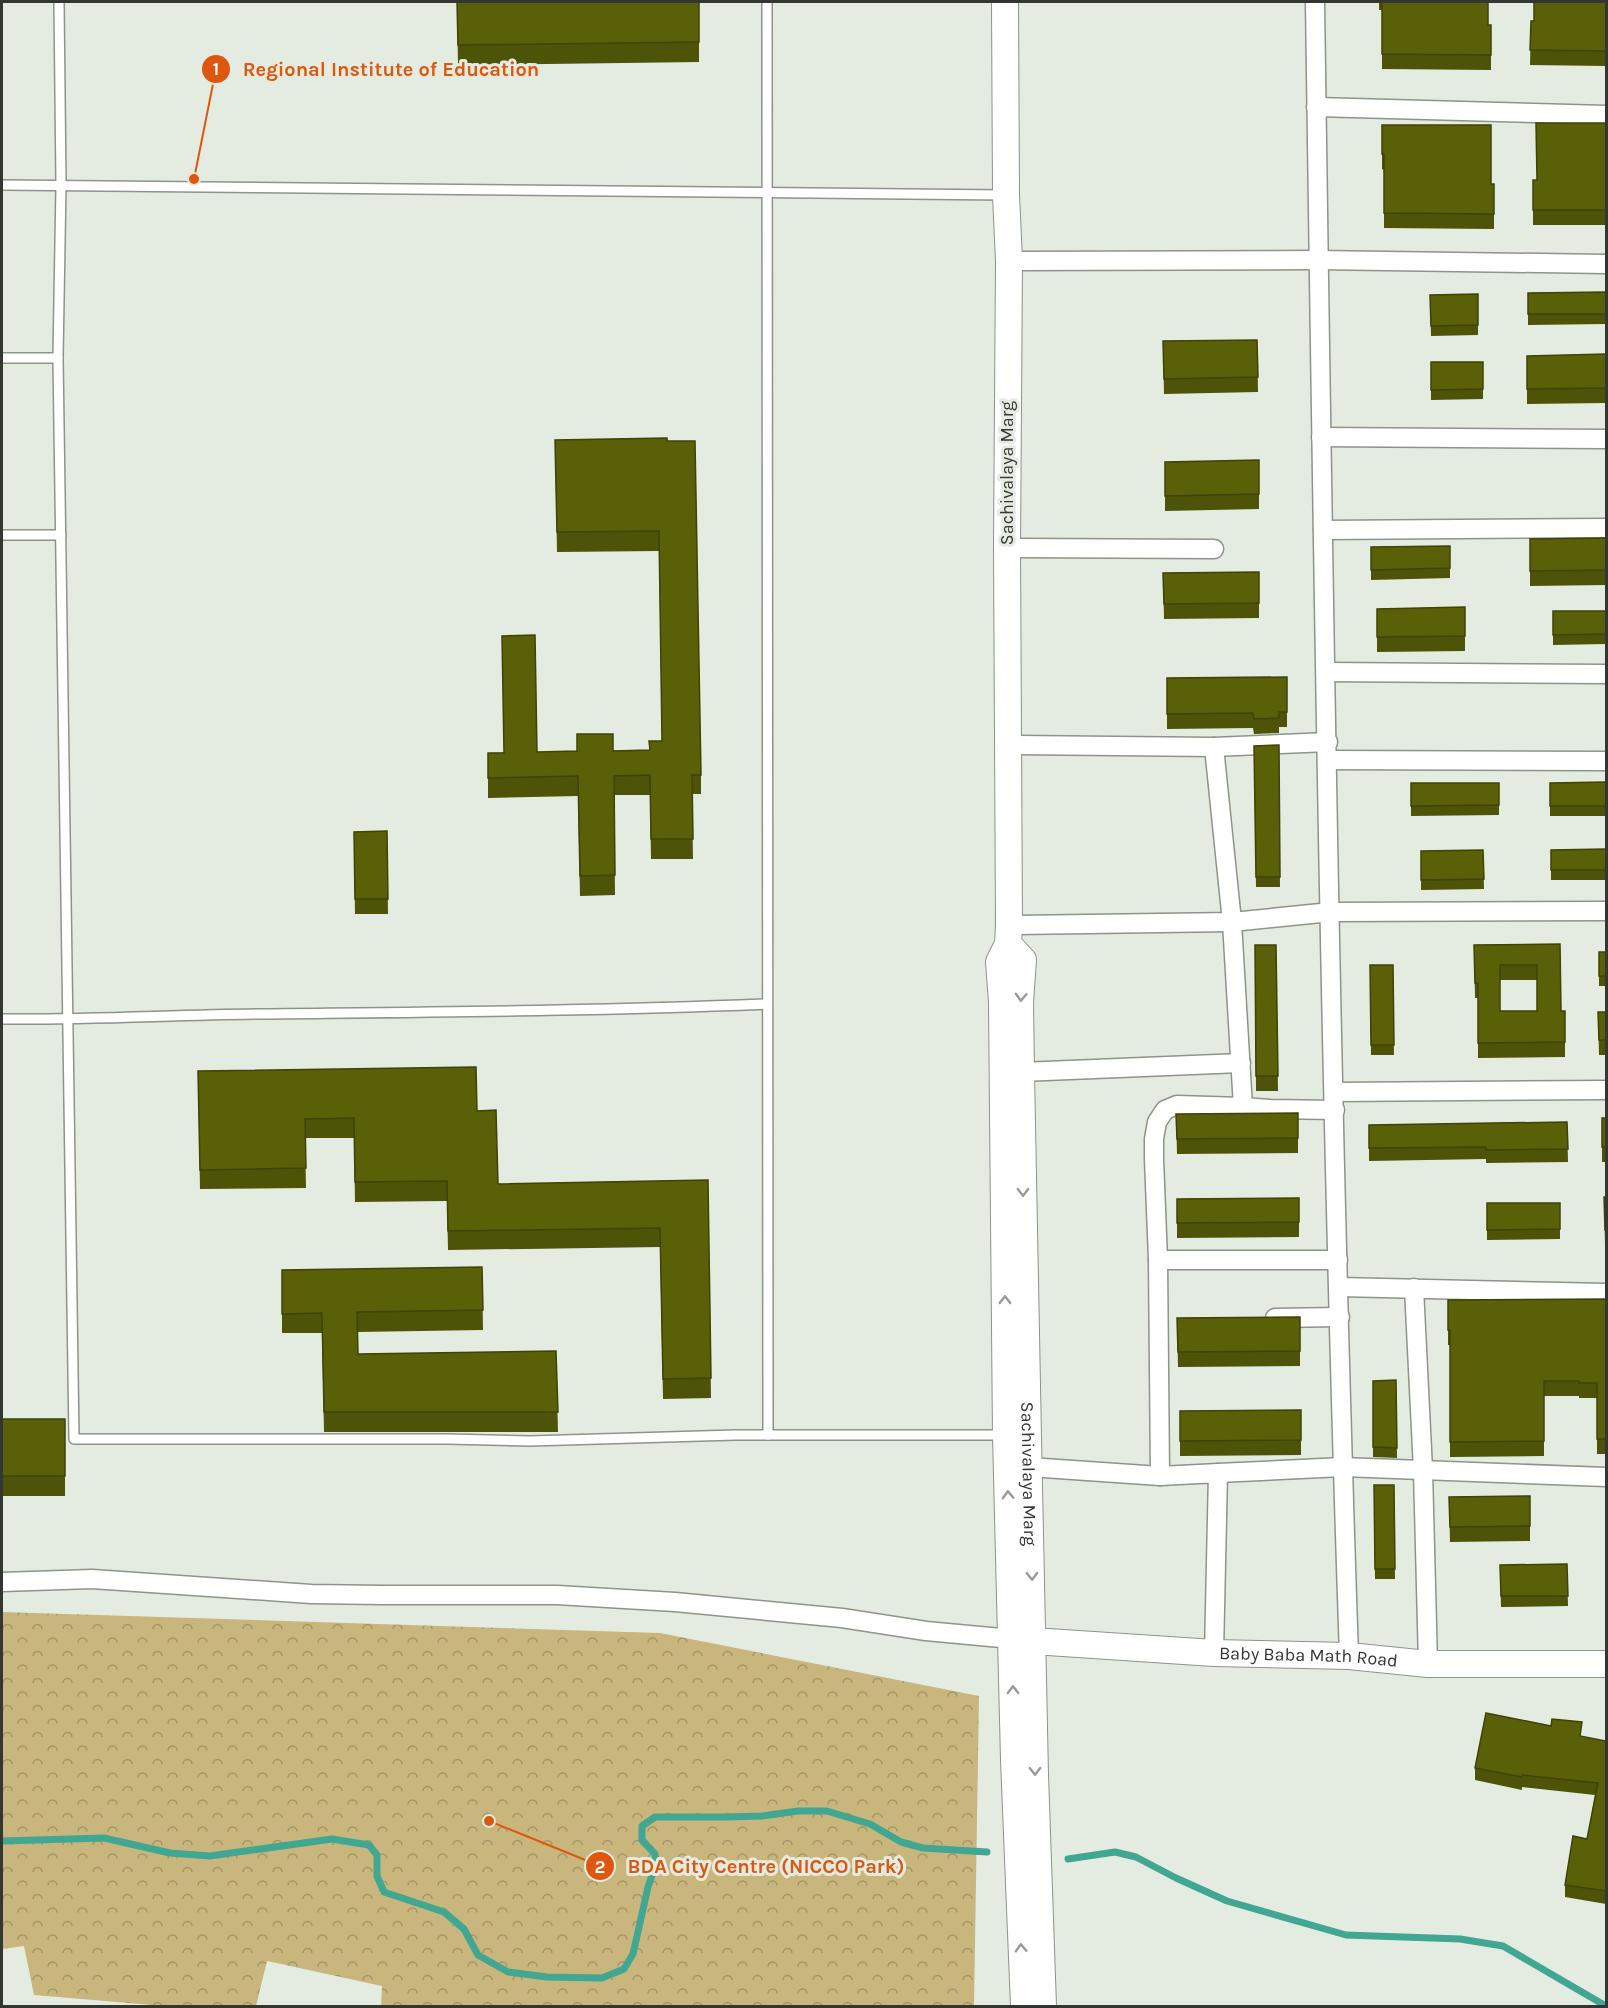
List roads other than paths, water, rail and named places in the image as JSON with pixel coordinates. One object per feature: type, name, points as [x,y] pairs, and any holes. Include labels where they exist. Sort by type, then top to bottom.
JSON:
[{"type":"main road","name":"Sachivalaya Marg","points":[[1005,2],[1006,195],[1009,261],[1007,548],[1009,935],[999,962],[1003,1048],[1006,1435],[1036,1786],[1043,2007]]},
{"type":"main road","name":"Sachivalaya Marg","points":[[1009,935],[1023,960],[1020,1002],[1029,1467],[1023,1640],[1024,2007]]},
{"type":"main road","name":"Baby Baba Math Road","points":[[1023,1640],[1214,1653],[1349,1656],[1428,1664],[1606,1664]]},
{"type":"street","points":[[1315,2],[1317,260],[1338,1260],[1349,1656]]},
{"type":"street","points":[[1316,107],[1606,115]]},
{"type":"street","points":[[1009,261],[1317,260],[1606,264]]},
{"type":"street","points":[[1321,437],[1606,439]]},
{"type":"street","points":[[1323,531],[1606,528]]},
{"type":"street","points":[[1007,548],[1214,549]]},
{"type":"street","points":[[1326,672],[1606,674]]},
{"type":"street","points":[[1008,746],[1214,747],[1606,761]]},
{"type":"street","points":[[1214,747],[1232,922],[1243,1107]]},
{"type":"street","points":[[1009,935],[1232,922],[1331,912],[1606,911]]},
{"type":"street","points":[[1021,1072],[1241,1063]]},
{"type":"street","points":[[1160,1476],[1165,1320],[1158,1260],[1154,1159],[1158,1122],[1165,1110],[1177,1105],[1270,1109],[1335,1101],[1606,1090]]},
{"type":"street","points":[[1158,1260],[1338,1260]]},
{"type":"street","points":[[1339,1287],[1606,1293]]},
{"type":"street","points":[[1414,1288],[1423,1470],[1428,1664]]},
{"type":"street","points":[[1261,1319],[1340,1317]]},
{"type":"street","points":[[1029,1467],[1160,1476],[1343,1467],[1606,1477]]},
{"type":"street","points":[[1214,1653],[1218,1473]]},
{"type":"street","points":[[2,1582],[92,1579],[311,1594],[557,1594],[675,1602],[842,1618],[926,1631],[1023,1640]]},
{"type":"lane","points":[[59,2],[58,358],[74,1439],[530,1441],[768,1435],[1006,1435]]},
{"type":"lane","points":[[767,2],[768,1435]]},
{"type":"lane","points":[[2,186],[1006,195]]},
{"type":"lane","points":[[2,358],[58,358]]},
{"type":"lane","points":[[2,535],[61,535]]},
{"type":"lane","points":[[2,1018],[68,1020],[242,1014],[649,1009],[767,1004]]},
{"type":"waterway","points":[[2,1841],[104,1838],[170,1853],[210,1856],[332,1839],[369,1845],[377,1855],[377,1876],[384,1892],[444,1912],[464,1929],[478,1955],[508,1972],[547,1977],[602,1978],[624,1969],[633,1954],[648,1887],[656,1864],[655,1854],[642,1840],[642,1826],[655,1817],[762,1816],[798,1811],[827,1811],[870,1824],[901,1842],[923,1848],[987,1852]]},
{"type":"waterway","points":[[1068,1859],[1115,1852],[1136,1857],[1227,1901],[1346,1935],[1460,1939],[1503,1946],[1606,2006]]},
{"type":"place","name":"Regional Institute of Education","points":[[194,179]]},
{"type":"place","name":"BDA City Centre (NICCO Park)","points":[[489,1821]]}]
